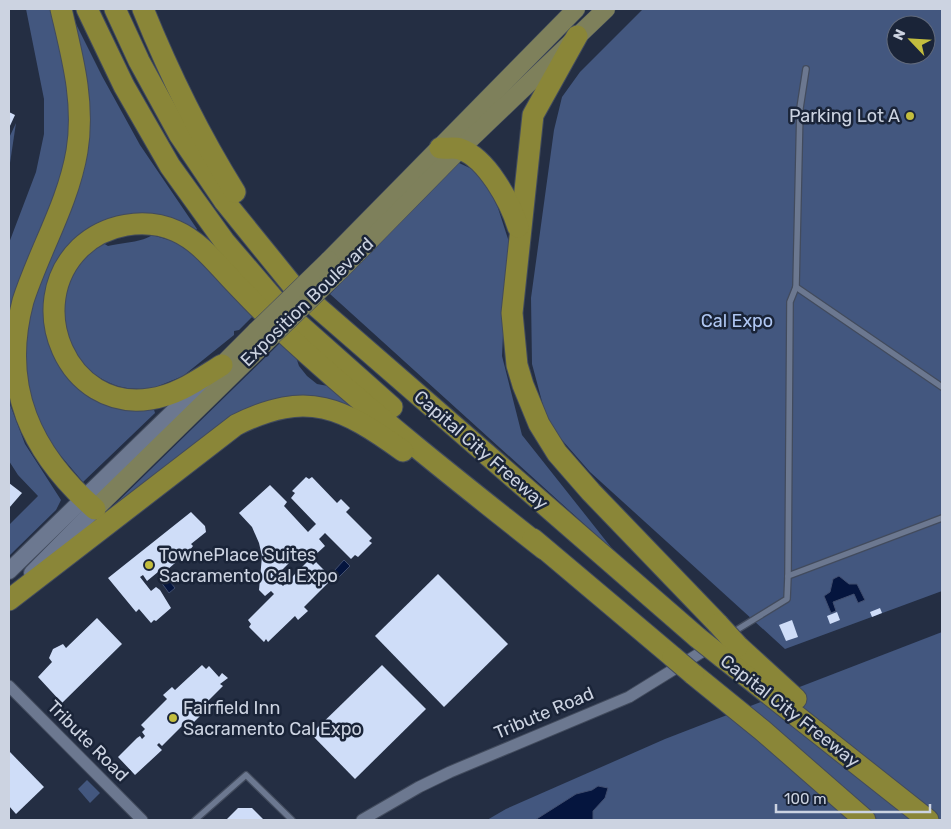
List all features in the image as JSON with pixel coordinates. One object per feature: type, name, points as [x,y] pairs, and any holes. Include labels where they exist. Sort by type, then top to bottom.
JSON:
[{"type":"highway","points":[[61,9],[77,82],[80,114],[77,150],[67,191],[23,300],[15,331],[13,362],[18,396],[30,432],[62,478],[89,504]]},
{"type":"highway","name":"Capital City Freeway","points":[[88,9],[124,86],[170,166],[230,248],[284,311],[390,405],[544,549],[762,730],[864,820]]},
{"type":"highway","name":"Capital City Freeway","points":[[115,9],[139,61],[179,134],[225,202],[293,286],[698,638],[728,639],[911,807],[928,820]]},
{"type":"highway","points":[[143,9],[171,78],[213,157],[293,286]]},
{"type":"highway","points":[[577,36],[533,116],[520,232],[512,330],[523,385],[539,424],[557,453],[577,478],[728,639]]},
{"type":"highway","points":[[450,149],[476,160],[496,181],[511,205],[520,232]]},
{"type":"highway","points":[[222,365],[177,392],[149,399],[122,398],[98,388],[86,380],[69,363],[56,337],[53,308],[58,280],[64,268],[82,246],[94,237],[121,226],[150,224],[164,226],[185,235],[202,248],[260,310],[316,362],[472,492],[544,549]]},
{"type":"highway","points":[[9,600],[236,425],[262,412],[290,406],[319,407],[347,415],[372,429],[577,577]]},
{"type":"main road","name":"Exposition Boulevard","points":[[9,572],[89,504],[335,265],[450,149],[576,9]]},
{"type":"main road","name":"Exposition Boulevard","points":[[450,149],[606,9]]},
{"type":"main road","name":"Exposition Boulevard","points":[[9,596],[89,504],[222,365],[261,336]]},
{"type":"street","name":"Tribute Road","points":[[362,820],[419,787],[450,772],[629,697],[728,639]]},
{"type":"street","name":"Tribute Road","points":[[9,686],[142,820]]},
{"type":"lane","points":[[728,639],[786,599],[788,576],[790,302],[796,287],[800,108],[806,70]]},
{"type":"lane","points":[[796,287],[942,387]]},
{"type":"lane","points":[[788,576],[942,518]]},
{"type":"lane","points":[[195,820],[246,775],[292,820]]},
{"type":"green space","points":[[26,9],[54,9],[71,79],[69,158],[9,322],[9,243],[36,172],[44,134],[44,99]]},
{"type":"green space","name":"Cal Expo","points":[[643,9],[942,9],[942,591],[785,649],[590,472],[548,424],[532,364],[531,298],[554,130],[562,97],[580,72]]},
{"type":"green space","points":[[73,18],[140,145],[197,229],[194,232],[165,219],[64,256],[63,365],[153,406],[155,413],[83,482],[33,423],[18,346],[76,176]]},
{"type":"green space","points":[[16,123],[10,163],[9,138]]},
{"type":"green space","points":[[457,162],[474,170],[487,185],[498,208],[509,242],[502,356],[522,435],[614,551],[330,294]]},
{"type":"green space","points":[[152,235],[179,243],[188,250],[253,316],[239,330],[234,331],[234,335],[183,376],[155,389],[126,388],[110,383],[90,371],[76,355],[67,336],[64,316],[66,295],[73,275],[86,257],[103,243],[108,246],[138,241]]},
{"type":"green space","points":[[280,343],[296,357],[299,366],[307,376],[317,384],[328,386],[369,422],[294,399],[108,511]]},
{"type":"green space","points":[[9,402],[25,444],[61,500],[56,510],[9,556],[9,525],[38,496],[18,475],[9,461]]},
{"type":"green space","points":[[942,632],[942,820],[487,820],[506,809],[665,739]]},
{"type":"green space","points":[[87,780],[100,793],[90,803],[78,789]]},
{"type":"shaded area","points":[[344,560],[350,566],[339,577],[334,571]]},
{"type":"shaded area","points":[[839,576],[849,584],[857,584],[865,600],[858,603],[854,594],[833,602],[836,611],[831,613],[824,596],[830,592],[833,579]]},
{"type":"shaded area","points":[[167,578],[175,588],[169,593],[161,582]]},
{"type":"shaded area","points":[[598,786],[608,788],[605,798],[593,811],[593,820],[535,820],[576,794],[592,790]]},
{"type":"building","points":[[9,112],[15,115],[9,128]]},
{"type":"building","points":[[306,477],[309,479],[312,477],[337,503],[341,499],[350,508],[346,512],[372,538],[369,541],[372,543],[358,557],[355,555],[351,559],[325,533],[319,539],[325,546],[312,558],[303,549],[276,576],[277,580],[283,586],[309,560],[313,565],[316,562],[330,576],[328,579],[330,581],[304,607],[308,611],[298,620],[295,616],[268,642],[266,639],[264,642],[249,627],[251,624],[248,620],[274,594],[271,591],[265,596],[259,590],[262,556],[259,543],[252,527],[239,513],[270,485],[287,502],[284,506],[308,532],[316,524],[291,498],[295,493],[292,491]]},
{"type":"building","points":[[9,483],[22,493],[9,508]]},
{"type":"building","name":"TownePlace Suites Sacramento Cal Expo","points":[[191,512],[205,526],[206,532],[191,544],[193,546],[190,550],[167,570],[161,573],[158,572],[147,581],[143,575],[140,577],[151,591],[156,587],[160,590],[171,608],[151,623],[139,609],[136,612],[108,578]]},
{"type":"building","points":[[438,574],[508,644],[444,707],[375,636]]},
{"type":"building","points":[[880,608],[882,613],[872,617],[870,612]]},
{"type":"building","points":[[837,612],[840,620],[830,624],[827,616]]},
{"type":"building","points":[[97,618],[122,644],[62,703],[38,677],[52,662],[49,658],[53,649],[63,644],[66,648]]},
{"type":"building","points":[[792,620],[798,637],[786,641],[779,625]]},
{"type":"building","name":"Fairfield Inn Sacramento Cal Expo","points":[[202,665],[206,669],[209,666],[219,677],[222,673],[228,678],[220,684],[223,686],[197,712],[200,716],[192,724],[188,720],[162,746],[159,743],[157,745],[162,750],[135,775],[118,757],[137,738],[140,736],[142,739],[145,736],[142,732],[145,729],[141,725],[167,699],[163,695],[172,687],[175,690]]},
{"type":"building","points":[[382,665],[426,709],[355,779],[311,734]]},
{"type":"building","points":[[9,751],[44,787],[16,814],[9,806]]},
{"type":"building","points":[[238,808],[252,808],[264,820],[226,820]]},
{"type":"place","name":"Parking Lot A","points":[[910,116]]},
{"type":"place","name":"TownePlace Suites Sacramento Cal Expo","points":[[149,565]]},
{"type":"place","name":"Fairfield Inn Sacramento Cal Expo","points":[[173,718]]}]
